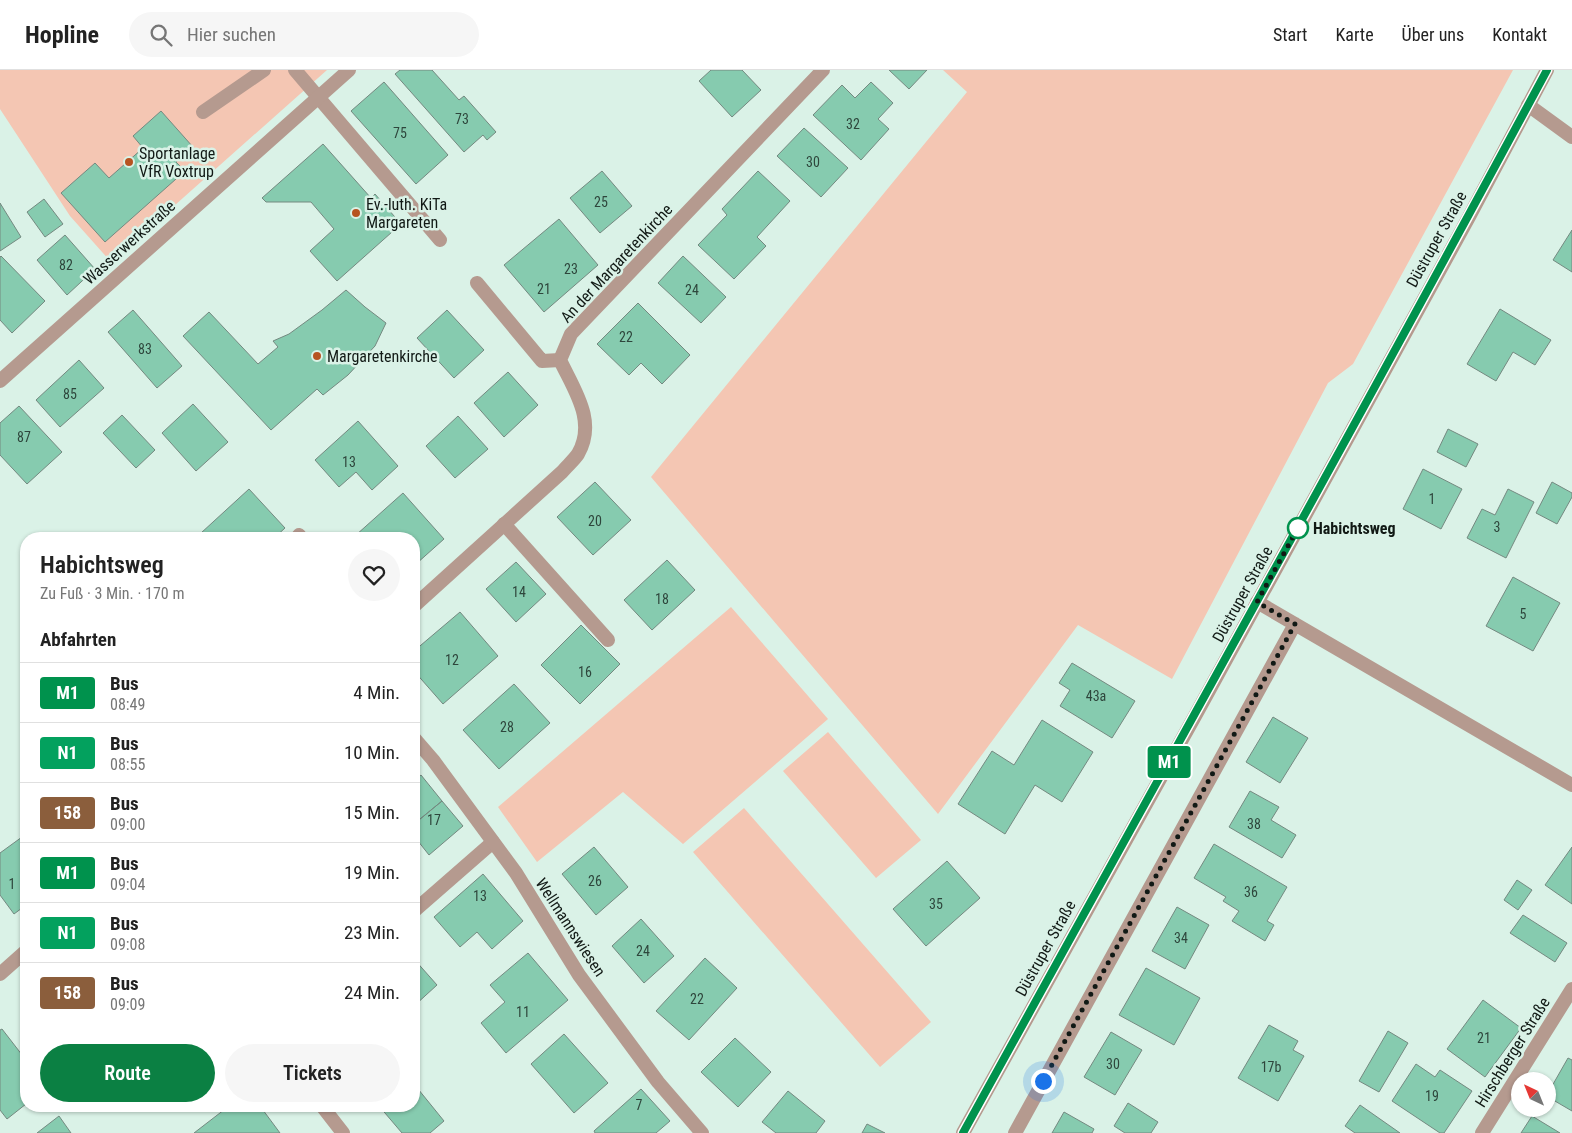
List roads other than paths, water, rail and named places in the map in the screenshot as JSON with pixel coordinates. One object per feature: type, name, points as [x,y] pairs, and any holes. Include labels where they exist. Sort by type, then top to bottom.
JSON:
[{"type":"street","points":[[203,112],[264,70]]},
{"type":"street","points":[[296,70],[440,240]]},
{"type":"street","name":"Wasserwerkstraße","points":[[0,381],[349,70]]},
{"type":"street","name":"An der Margaretenkirche","points":[[560,360],[571,334],[823,70]]},
{"type":"street","name":"Düstruper Straße","points":[[963,1133],[1464,226],[1547,70]]},
{"type":"street","points":[[1528,105],[1572,138]]},
{"type":"street","points":[[420,601],[562,472],[578,454],[586,432],[584,411],[560,360],[542,361],[477,283]]},
{"type":"street","points":[[504,524],[608,640]]},
{"type":"street","points":[[1257,602],[1572,785]]},
{"type":"street","points":[[1015,1133],[1295,624]]},
{"type":"street","name":"Wellmannswiesen","points":[[420,745],[516,873],[579,974],[658,1082],[702,1133]]},
{"type":"street","points":[[420,906],[493,842]]},
{"type":"street","points":[[0,974],[20,956]]},
{"type":"street","name":"Hirschberger Straße","points":[[1482,1133],[1572,989]]},
{"type":"street","points":[[327,1112],[343,1133]]},
{"type":"place","name":"Sportanlage VfR Voxtrup","points":[[129,162]]},
{"type":"place","name":"Ev.-luth. KiTa Margareten","points":[[356,213]]},
{"type":"place","name":"Margaretenkirche","points":[[317,356]]},
{"type":"place","name":"Habichtsweg","points":[[1298,528]]}]
